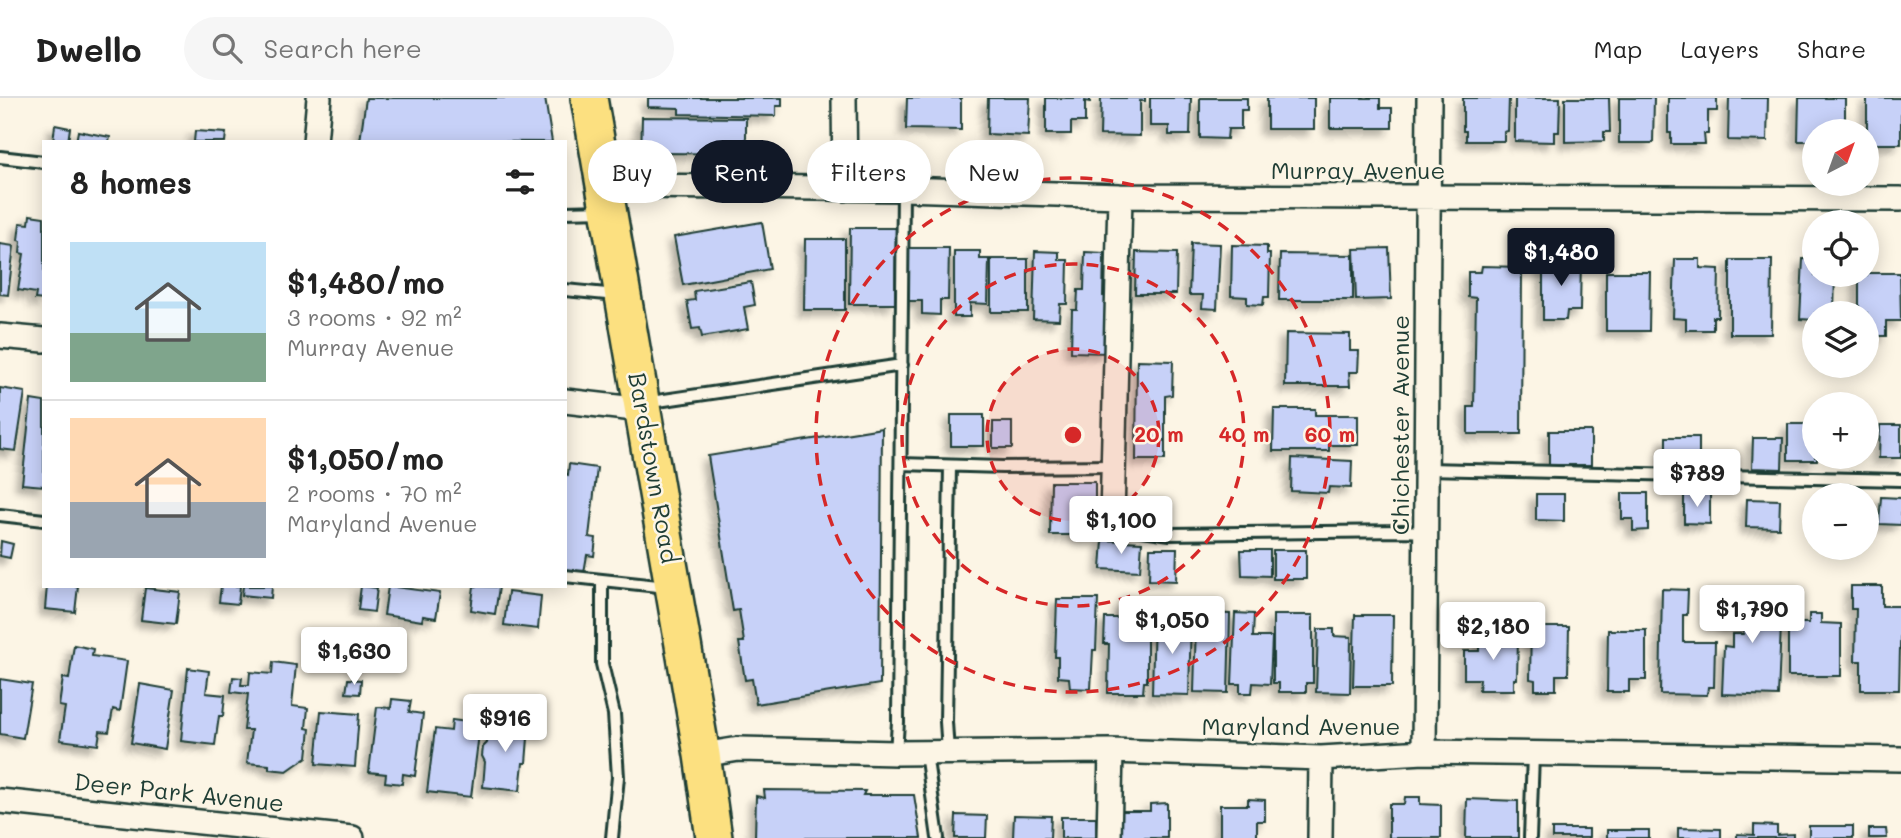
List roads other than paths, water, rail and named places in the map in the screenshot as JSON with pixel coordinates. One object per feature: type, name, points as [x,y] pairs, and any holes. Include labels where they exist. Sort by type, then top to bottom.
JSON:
[{"type":"main road","name":"Bardstown Road","points":[[589,98],[596,140]]},
{"type":"main road","name":"Bardstown Road","points":[[608,203],[714,838]]},
{"type":"street","points":[[315,140],[319,98]]},
{"type":"street","points":[[844,98],[844,140]]},
{"type":"street","name":"Chichester Avenue","points":[[1424,752],[1429,98]]},
{"type":"street","name":"Murray Avenue","points":[[677,187],[807,188]]},
{"type":"street","name":"Murray Avenue","points":[[931,191],[1120,196],[1901,199]]},
{"type":"street","points":[[1112,518],[1120,196]]},
{"type":"street","points":[[0,336],[42,340]]},
{"type":"street","points":[[567,401],[642,407]]},
{"type":"street","name":"Maryland Avenue","points":[[702,755],[739,749],[896,753],[1111,751],[1321,758],[1424,752],[1901,759]]},
{"type":"street","points":[[1109,838],[1111,751]]},
{"type":"street","points":[[1320,838],[1321,758]]},
{"type":"street","name":"Deer Park Avenue","points":[[0,801],[352,838]]},
{"type":"lane","points":[[0,158],[42,162]]},
{"type":"lane","points":[[567,211],[596,203]]},
{"type":"lane","points":[[896,753],[903,203]]},
{"type":"lane","points":[[567,290],[623,296]]},
{"type":"lane","points":[[642,407],[902,365]]},
{"type":"lane","points":[[901,464],[1114,466]]},
{"type":"lane","points":[[938,838],[937,752],[946,722],[950,466]]},
{"type":"lane","points":[[1427,469],[1901,480]]},
{"type":"lane","points":[[0,515],[42,520]]},
{"type":"lane","points":[[1112,518],[1129,528],[1170,534],[1427,532]]},
{"type":"lane","points":[[567,576],[673,587]]},
{"type":"lane","points":[[602,580],[603,664],[614,714],[618,777],[612,838]]},
{"type":"lane","points":[[1531,838],[1533,755]]}]
